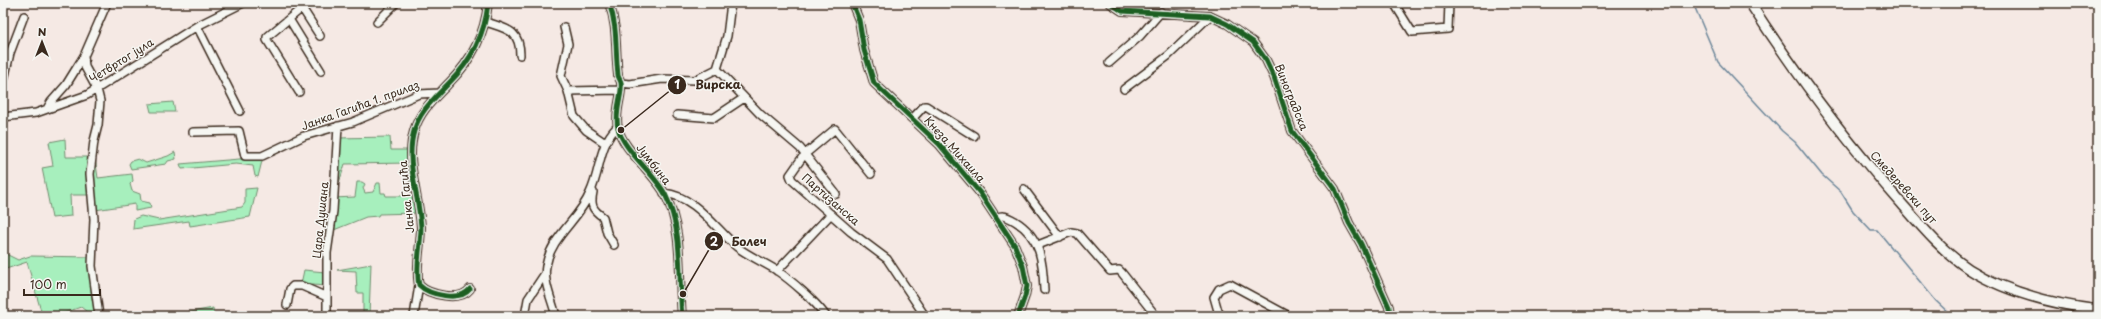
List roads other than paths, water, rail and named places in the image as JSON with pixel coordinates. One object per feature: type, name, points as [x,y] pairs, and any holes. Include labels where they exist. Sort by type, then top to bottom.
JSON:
[{"type":"main road","name":"Смедеревски пут","points":[[1750,3],[1789,61],[1856,152],[1946,250],[1969,269],[2006,287],[2051,302],[2098,310]]},
{"type":"street","points":[[48,107],[66,85],[84,56],[107,3]]},
{"type":"street","name":"Четвртог јула","points":[[3,117],[36,113],[48,107],[77,99],[97,89],[197,26],[243,3]]},
{"type":"street","points":[[298,92],[267,40],[267,37],[308,3]]},
{"type":"street","points":[[377,22],[396,3]]},
{"type":"street","name":"Јанка Гагића","points":[[414,316],[420,284],[421,226],[412,170],[411,142],[421,113],[470,58],[480,40],[486,22],[488,3]]},
{"type":"street","points":[[525,316],[528,299],[544,275],[547,260],[553,246],[587,201],[593,186],[605,143],[617,126],[621,86],[618,76],[616,33],[609,3]]},
{"type":"street","points":[[568,91],[621,86],[662,79],[695,80],[710,71],[717,69],[727,36],[731,3]]},
{"type":"street","name":"Кнеза Михаила","points":[[852,3],[859,20],[864,50],[874,83],[939,144],[998,217],[1015,246],[1026,275],[1025,296],[1018,316]]},
{"type":"street","name":"Виноградска","points":[[1110,3],[1122,11],[1161,12],[1210,16],[1242,33],[1253,42],[1266,60],[1281,96],[1292,131],[1314,158],[1335,189],[1349,223],[1361,244],[1389,307],[1390,316]]},
{"type":"street","points":[[1394,3],[1412,32],[1416,33],[1448,29],[1450,3]]},
{"type":"street","points":[[302,8],[320,36]]},
{"type":"street","points":[[1109,63],[1140,36],[1161,12]]},
{"type":"street","points":[[3,85],[10,53],[24,16]]},
{"type":"street","points":[[1124,88],[1168,56],[1210,16]]},
{"type":"street","points":[[289,19],[321,70]]},
{"type":"street","points":[[486,22],[508,30],[514,34],[520,43],[520,55]]},
{"type":"street","points":[[197,26],[240,111]]},
{"type":"street","points":[[564,28],[568,44],[561,76],[568,91],[575,118],[586,130],[605,143]]},
{"type":"street","points":[[84,56],[85,67],[97,89],[100,110],[90,174],[94,219],[92,266],[99,316]]},
{"type":"street","name":"Партизанска","points":[[717,69],[744,98],[800,148],[804,155],[790,177],[851,232],[887,259],[925,316]]},
{"type":"street","name":"Јанка Гагића 1. прилаз","points":[[193,132],[239,131],[245,155],[249,157],[262,156],[304,136],[366,117],[420,94],[439,93]]},
{"type":"street","points":[[676,115],[714,118],[744,98]]},
{"type":"street","points":[[913,118],[922,107],[926,106],[974,136]]},
{"type":"street","name":"Цара Душана","points":[[327,316],[327,253],[333,211],[338,126]]},
{"type":"street","name":"Јумбина","points":[[617,126],[621,137],[664,193],[672,210],[678,236],[682,316]]},
{"type":"street","points":[[836,194],[804,155],[832,130],[837,129],[871,174]]},
{"type":"street","points":[[593,186],[593,206],[596,213],[604,217],[607,233],[614,246]]},
{"type":"street","points":[[1024,189],[1060,237]]},
{"type":"street","points":[[664,193],[677,196],[709,218],[736,246],[777,271],[818,305],[826,316]]},
{"type":"street","points":[[777,271],[831,214]]},
{"type":"street","points":[[998,217],[1004,215],[1017,222],[1038,246],[1041,255],[1044,290]]},
{"type":"street","points":[[1038,246],[1074,232],[1079,235],[1110,271],[1118,270],[1122,273],[1156,316]]},
{"type":"street","points":[[544,275],[556,316]]},
{"type":"street","points":[[420,284],[423,288],[441,295],[456,297],[466,294],[470,289]]},
{"type":"street","points":[[1222,316],[1218,311],[1214,297],[1219,288],[1230,284],[1289,316]]},
{"type":"street","points":[[287,305],[290,289],[293,286],[302,286],[327,297]]},
{"type":"waterway","points":[[1693,3],[1718,62],[1782,131],[1795,142],[1822,175],[1841,192],[1853,211],[1871,230],[1877,230],[1936,301],[1952,316]]},
{"type":"place","name":"Вирска","points":[[621,130]]},
{"type":"place","name":"Болеч","points":[[683,294]]}]
